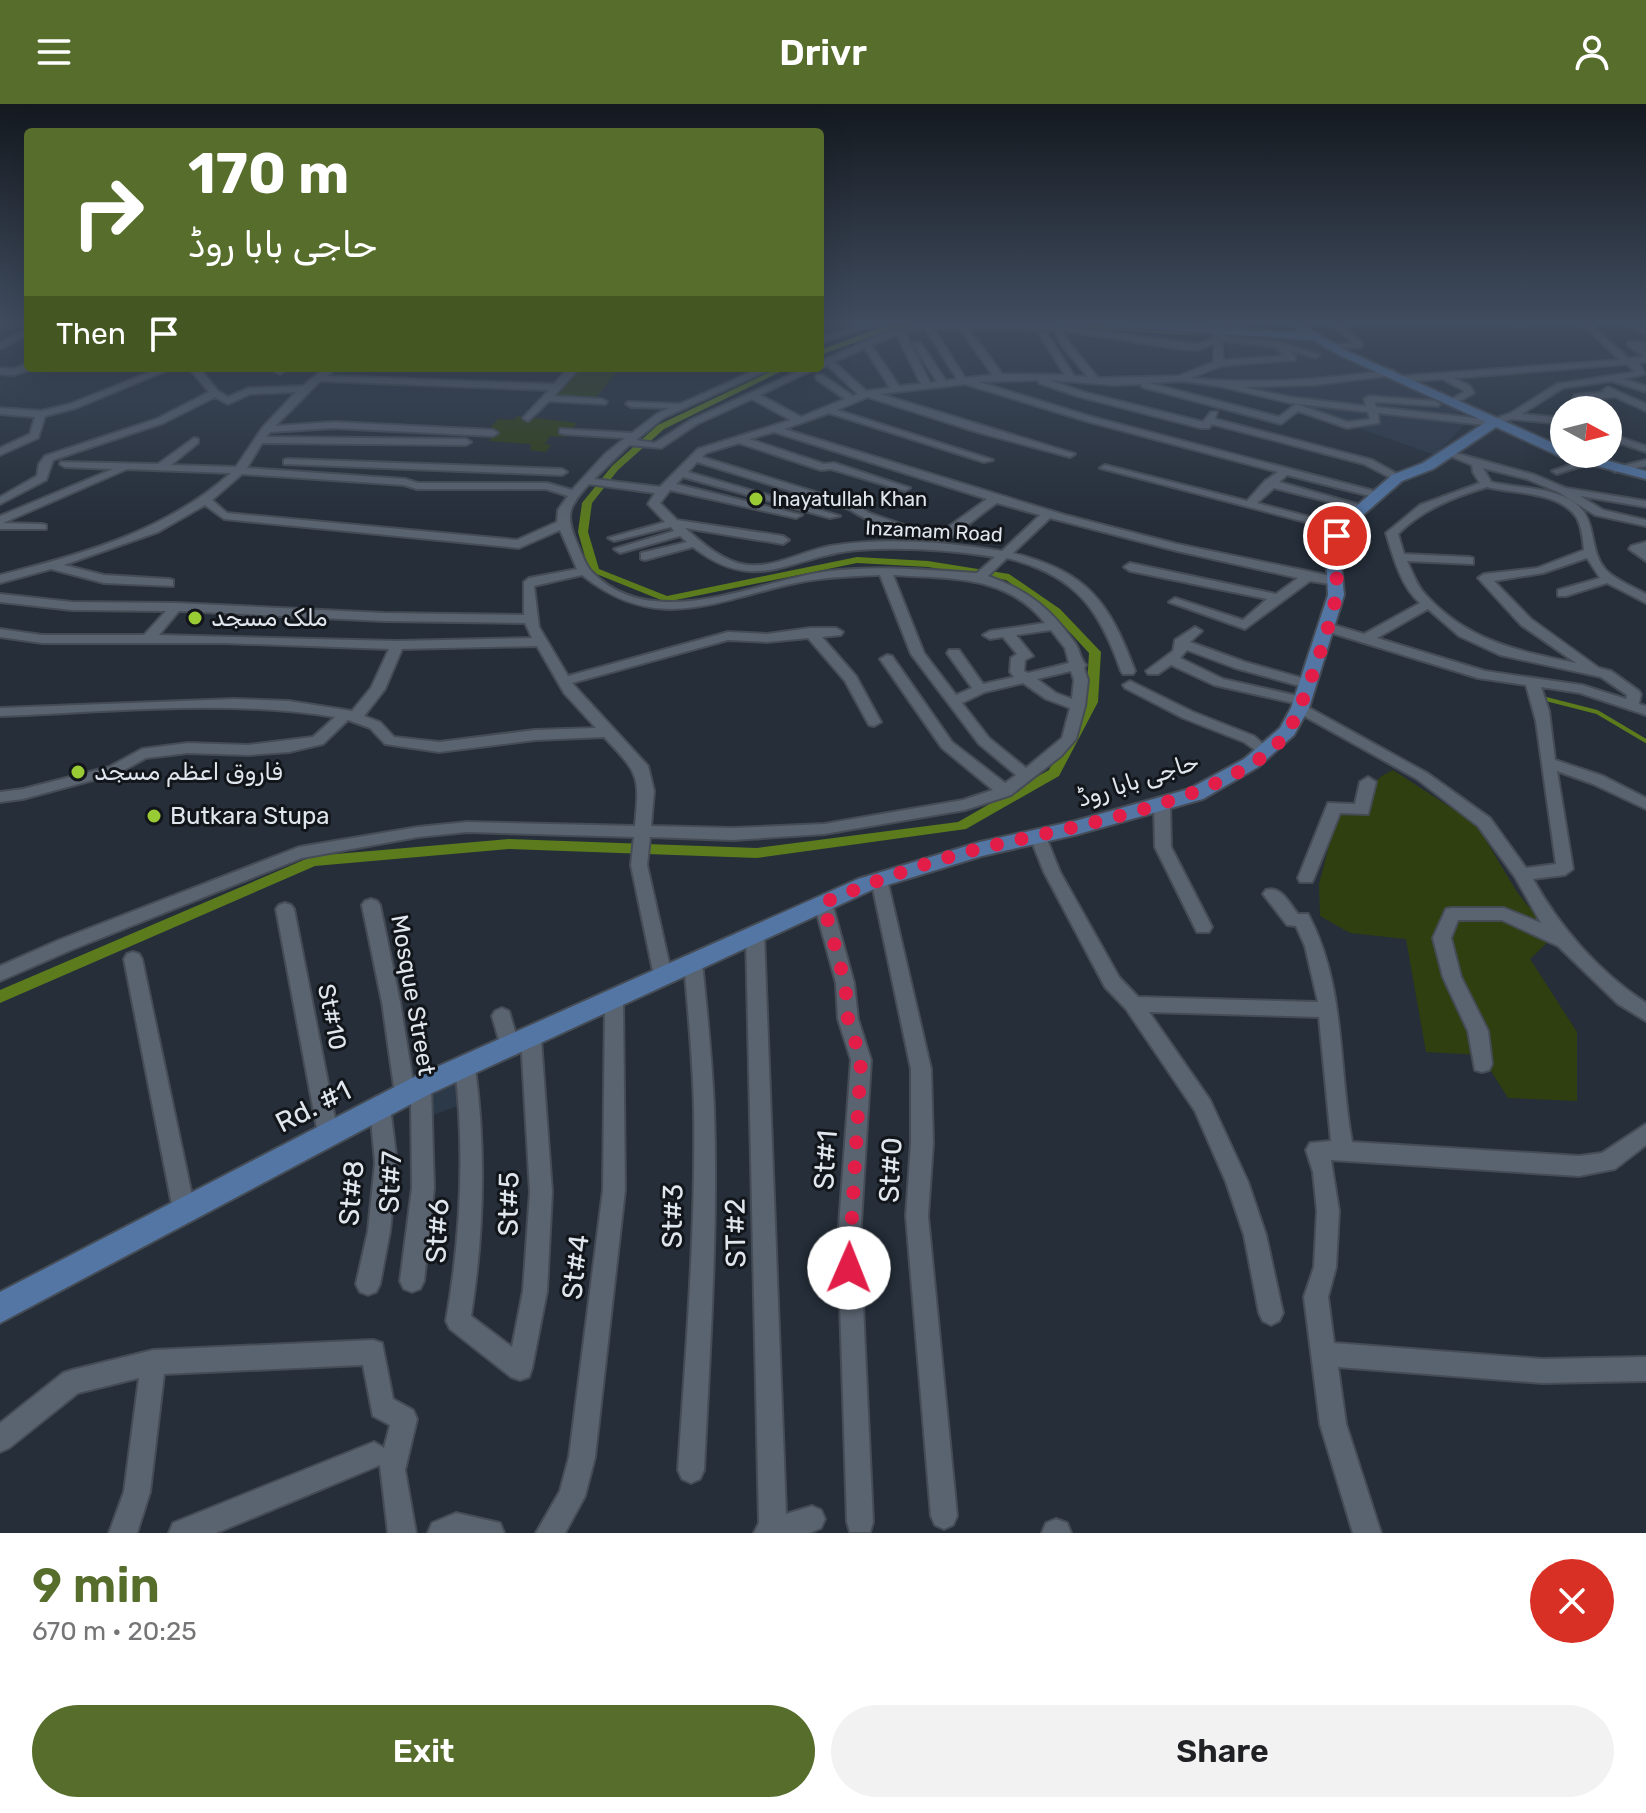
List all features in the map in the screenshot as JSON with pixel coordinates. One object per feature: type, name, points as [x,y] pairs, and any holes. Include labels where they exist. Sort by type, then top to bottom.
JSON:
[{"type":"main road","points":[[1424,390],[1550,447]]},
{"type":"main road","points":[[1340,528],[1363,504],[1397,478],[1428,466],[1493,423]]},
{"type":"main road","points":[[1611,468],[1646,475]]},
{"type":"main road","name":"حاجی بابا روڈ","points":[[663,976],[879,879],[980,849],[1038,837],[1196,794],[1266,753],[1288,731],[1301,705],[1327,627],[1336,595],[1333,554],[1340,528]]},
{"type":"main road","name":"Rd. #1","points":[[0,1308],[413,1090],[663,976]]},
{"type":"street","points":[[0,441],[38,420],[114,390]]},
{"type":"street","points":[[212,390],[231,401],[248,391],[285,390]]},
{"type":"street","points":[[0,579],[147,533],[204,499],[243,466],[267,429],[304,390]]},
{"type":"street","points":[[528,418],[552,390]]},
{"type":"street","points":[[0,974],[94,933],[299,853],[418,832],[467,827],[641,835],[824,829],[959,807],[1005,791],[1056,753],[1069,739],[1078,706],[1079,665],[1071,647],[1038,606],[1011,589],[980,577],[885,571],[804,578],[715,602],[651,606],[630,600],[603,586],[584,571],[563,524],[564,510],[574,494],[591,481],[630,440],[679,406],[717,390]]},
{"type":"street","points":[[564,431],[657,446],[694,422],[771,390]]},
{"type":"street","points":[[838,390],[851,399]]},
{"type":"street","points":[[860,390],[981,430],[1070,454]]},
{"type":"street","points":[[697,543],[654,504],[693,458],[702,451],[736,439],[801,421],[851,399],[887,390]]},
{"type":"street","points":[[994,390],[1089,419],[1285,471],[1363,504]]},
{"type":"street","points":[[1068,390],[1205,426],[1211,417],[1368,462],[1397,478]]},
{"type":"street","points":[[1164,390],[1281,421],[1296,407],[1347,425],[1376,421],[1369,399],[1435,404]]},
{"type":"street","points":[[1241,390],[1290,400],[1493,423],[1554,390]]},
{"type":"street","points":[[1451,403],[1469,393],[1468,390]]},
{"type":"street","points":[[1608,390],[1646,408]]},
{"type":"street","points":[[0,501],[42,478],[44,464],[49,458],[160,421],[215,393]]},
{"type":"street","points":[[1581,396],[1615,394]]},
{"type":"street","points":[[754,396],[801,421]]},
{"type":"street","points":[[544,398],[602,402]]},
{"type":"street","points":[[631,404],[679,406]]},
{"type":"street","points":[[828,410],[988,460]]},
{"type":"street","points":[[0,411],[38,420]]},
{"type":"street","points":[[1508,416],[1550,417]]},
{"type":"street","points":[[0,452],[34,436],[38,420]]},
{"type":"street","points":[[267,429],[334,425],[493,433]]},
{"type":"street","points":[[775,429],[1047,515],[1307,577],[1336,581]]},
{"type":"street","points":[[736,439],[825,468],[830,465],[905,488]]},
{"type":"street","points":[[259,440],[466,442]]},
{"type":"street","points":[[159,469],[194,441]]},
{"type":"street","points":[[1622,441],[1646,449]]},
{"type":"street","points":[[1546,445],[1550,445]]},
{"type":"street","points":[[1449,452],[1531,477],[1562,490],[1599,513],[1646,523]]},
{"type":"street","points":[[693,458],[853,507],[865,515],[931,539],[940,538],[996,498]]},
{"type":"street","points":[[1477,463],[1478,472],[1487,484]]},
{"type":"street","points":[[1615,469],[1646,463]]},
{"type":"street","points":[[65,464],[159,469],[243,466],[562,472]]},
{"type":"street","points":[[243,466],[405,482],[417,486],[547,486],[574,494]]},
{"type":"street","points":[[0,520],[127,467]]},
{"type":"street","points":[[1105,468],[1340,528]]},
{"type":"street","points":[[1557,471],[1568,468]]},
{"type":"street","points":[[1249,505],[1285,471]]},
{"type":"street","points":[[681,473],[834,516]]},
{"type":"street","points":[[591,481],[666,488],[810,519]]},
{"type":"street","points":[[0,484],[20,488]]},
{"type":"street","points":[[1640,701],[1606,674],[1505,652],[1464,633],[1418,595],[1399,557],[1392,533],[1440,498],[1487,484],[1551,497],[1571,506],[1589,527],[1591,551],[1599,572],[1646,599]]},
{"type":"street","points":[[1268,485],[1363,504]]},
{"type":"street","points":[[1268,485],[1363,504]]},
{"type":"street","points":[[1562,490],[1646,504]]},
{"type":"street","points":[[204,499],[224,516],[519,544],[563,524]]},
{"type":"street","points":[[980,577],[1047,515]]},
{"type":"street","points":[[0,526],[42,527]]},
{"type":"street","points":[[617,543],[678,527],[783,540]]},
{"type":"street","points":[[645,556],[697,543]]},
{"type":"street","name":"Inzamam Road","points":[[697,543],[730,565],[759,569],[806,554],[859,546],[936,547],[1007,554],[1054,568],[1075,582],[1109,619],[1119,638],[1129,678],[1188,715],[1235,732],[1266,753]]},
{"type":"street","points":[[1646,546],[1635,549],[1646,557]]},
{"type":"street","points":[[1591,551],[1571,562],[1527,574],[1484,578],[1526,622],[1598,673]]},
{"type":"street","points":[[1399,557],[1469,561]]},
{"type":"street","points":[[50,565],[104,579],[169,583]]},
{"type":"street","points":[[1130,567],[1279,598]]},
{"type":"street","points":[[584,571],[533,581],[528,585],[532,627],[565,681],[640,766],[646,791],[639,865],[663,976]]},
{"type":"street","points":[[885,571],[918,654],[984,741],[1026,775]]},
{"type":"street","points":[[1175,602],[1245,625],[1307,577]]},
{"type":"street","points":[[1562,593],[1611,578]]},
{"type":"street","points":[[0,598],[72,606],[532,619]]},
{"type":"street","points":[[1367,638],[1428,604]]},
{"type":"street","points":[[148,639],[176,607]]},
{"type":"street","points":[[990,635],[1055,626]]},
{"type":"street","points":[[1327,627],[1483,675],[1531,680],[1640,701]]},
{"type":"street","points":[[1180,643],[1195,631]]},
{"type":"street","points":[[810,632],[851,679],[874,722]]},
{"type":"street","points":[[565,681],[728,636],[767,638],[836,632]]},
{"type":"street","points":[[0,633],[42,639],[397,645],[541,642]]},
{"type":"street","points":[[1007,633],[1026,656],[1018,658],[1017,672],[1051,696],[1078,706]]},
{"type":"street","points":[[1180,643],[1240,665],[1307,684]]},
{"type":"street","points":[[1153,671],[1180,652],[1180,643]]},
{"type":"street","points":[[0,797],[114,770],[142,754],[188,748],[276,748],[318,741],[378,689],[397,645]]},
{"type":"street","points":[[954,653],[980,689]]},
{"type":"street","points":[[887,659],[947,745],[1005,791]]},
{"type":"street","points":[[1172,660],[1219,682],[1301,705],[1422,776],[1484,822],[1522,874],[1545,916],[1565,942],[1625,999],[1646,1013]]},
{"type":"street","points":[[953,702],[980,689],[1079,665]]},
{"type":"street","points":[[1522,874],[1565,869],[1563,829],[1548,763],[1540,697],[1531,680]]},
{"type":"street","points":[[0,712],[234,703],[289,705],[350,716],[375,725],[390,741],[439,747],[535,735],[608,732]]},
{"type":"street","points":[[1548,763],[1598,780],[1646,804]]},
{"type":"street","points":[[1306,878],[1334,807],[1362,810],[1368,782]]},
{"type":"street","points":[[1162,803],[1163,847],[1203,927]]},
{"type":"street","points":[[1038,837],[1052,872],[1112,982],[1133,1004],[1203,1106],[1255,1235],[1271,1313]]},
{"type":"street","name":"St#0","points":[[879,879],[921,1069],[922,1143],[917,1216],[944,1516]]},
{"type":"street","points":[[1272,894],[1314,941],[1327,1010],[1335,1117],[1343,1152]]},
{"type":"street","name":"St#1","points":[[823,903],[845,983],[848,1019],[861,1060],[849,1240],[860,1522]]},
{"type":"street","name":"Mosque Street","points":[[371,905],[413,1090]]},
{"type":"street","name":"St#10","points":[[285,909],[328,1134]]},
{"type":"street","points":[[1482,1064],[1478,1031],[1452,977],[1442,938],[1452,914],[1504,914],[1565,942]]},
{"type":"street","name":"ST#2","points":[[755,934],[770,1532]]},
{"type":"street","points":[[133,959],[184,1210]]},
{"type":"street","name":"St#3","points":[[691,1470],[700,1305],[702,1164],[702,1060],[693,962]]},
{"type":"street","name":"St#4","points":[[550,1533],[572,1496],[582,1457],[614,1190],[614,1000]]},
{"type":"street","points":[[1133,1004],[1327,1010]]},
{"type":"street","name":"St#5","points":[[502,1016],[520,1043],[541,1192],[535,1291],[520,1368]]},
{"type":"street","name":"St#6","points":[[465,1067],[471,1144],[469,1226],[464,1291],[458,1321],[520,1368]]},
{"type":"street","name":"St#7","points":[[412,1281],[423,1188],[413,1090]]},
{"type":"street","name":"St#8","points":[[368,1284],[379,1231],[386,1163],[380,1107]]},
{"type":"street","points":[[1367,1533],[1333,1424],[1316,1297],[1325,1267],[1328,1211],[1324,1172],[1317,1150],[1579,1166],[1607,1162],[1646,1133]]},
{"type":"street","points":[[0,1439],[72,1382],[153,1362],[373,1352],[382,1407],[404,1419],[392,1470],[402,1533]]},
{"type":"street","points":[[1324,1354],[1542,1371],[1646,1369]]},
{"type":"street","points":[[123,1533],[137,1492],[153,1362]]},
{"type":"street","points":[[183,1533],[374,1455]]},
{"type":"street","points":[[770,1532],[812,1519]]},
{"type":"street","points":[[442,1533],[456,1526],[490,1533]]},
{"type":"shaded area","points":[[1224,390],[1412,390],[1457,411],[1468,421],[1435,455],[1265,395]]},
{"type":"shaded area","points":[[463,1077],[465,1103],[428,1117],[425,1098]]},
{"type":"green space","points":[[552,390],[602,390],[594,400],[547,395]]},
{"type":"green space","points":[[517,416],[577,423],[566,437],[550,436],[545,444],[551,445],[546,452],[530,450],[531,444],[489,441],[496,432],[487,432],[498,419],[514,420]]},
{"type":"green space","points":[[1393,770],[1476,824],[1517,892],[1553,937],[1530,959],[1577,1032],[1577,1101],[1508,1098],[1481,1055],[1426,1052],[1406,939],[1350,933],[1320,916],[1319,884],[1338,811],[1368,814],[1372,787],[1379,778]]},
{"type":"waterway","points":[[0,997],[313,861],[509,844],[757,853],[961,826],[1054,773],[1092,702],[1095,652],[1056,611],[1009,577],[928,564],[857,560],[666,599],[594,571],[583,532],[587,503],[615,468],[661,427],[739,390]]},
{"type":"waterway","points":[[1542,698],[1597,712],[1646,741]]},
{"type":"place","name":"Inayatullah Khan","points":[[756,499]]},
{"type":"place","name":"ملک مسجد","points":[[195,618]]},
{"type":"place","name":"فاروق اعظم مسجد","points":[[78,772]]},
{"type":"place","name":"Butkara Stupa","points":[[154,816]]},
{"type":"route","points":[[849,1268],[861,1060],[848,1019],[845,983],[823,903],[884,877],[1196,794],[1266,753],[1288,731],[1300,708],[1327,627],[1336,595],[1333,554],[1337,536]]}]
